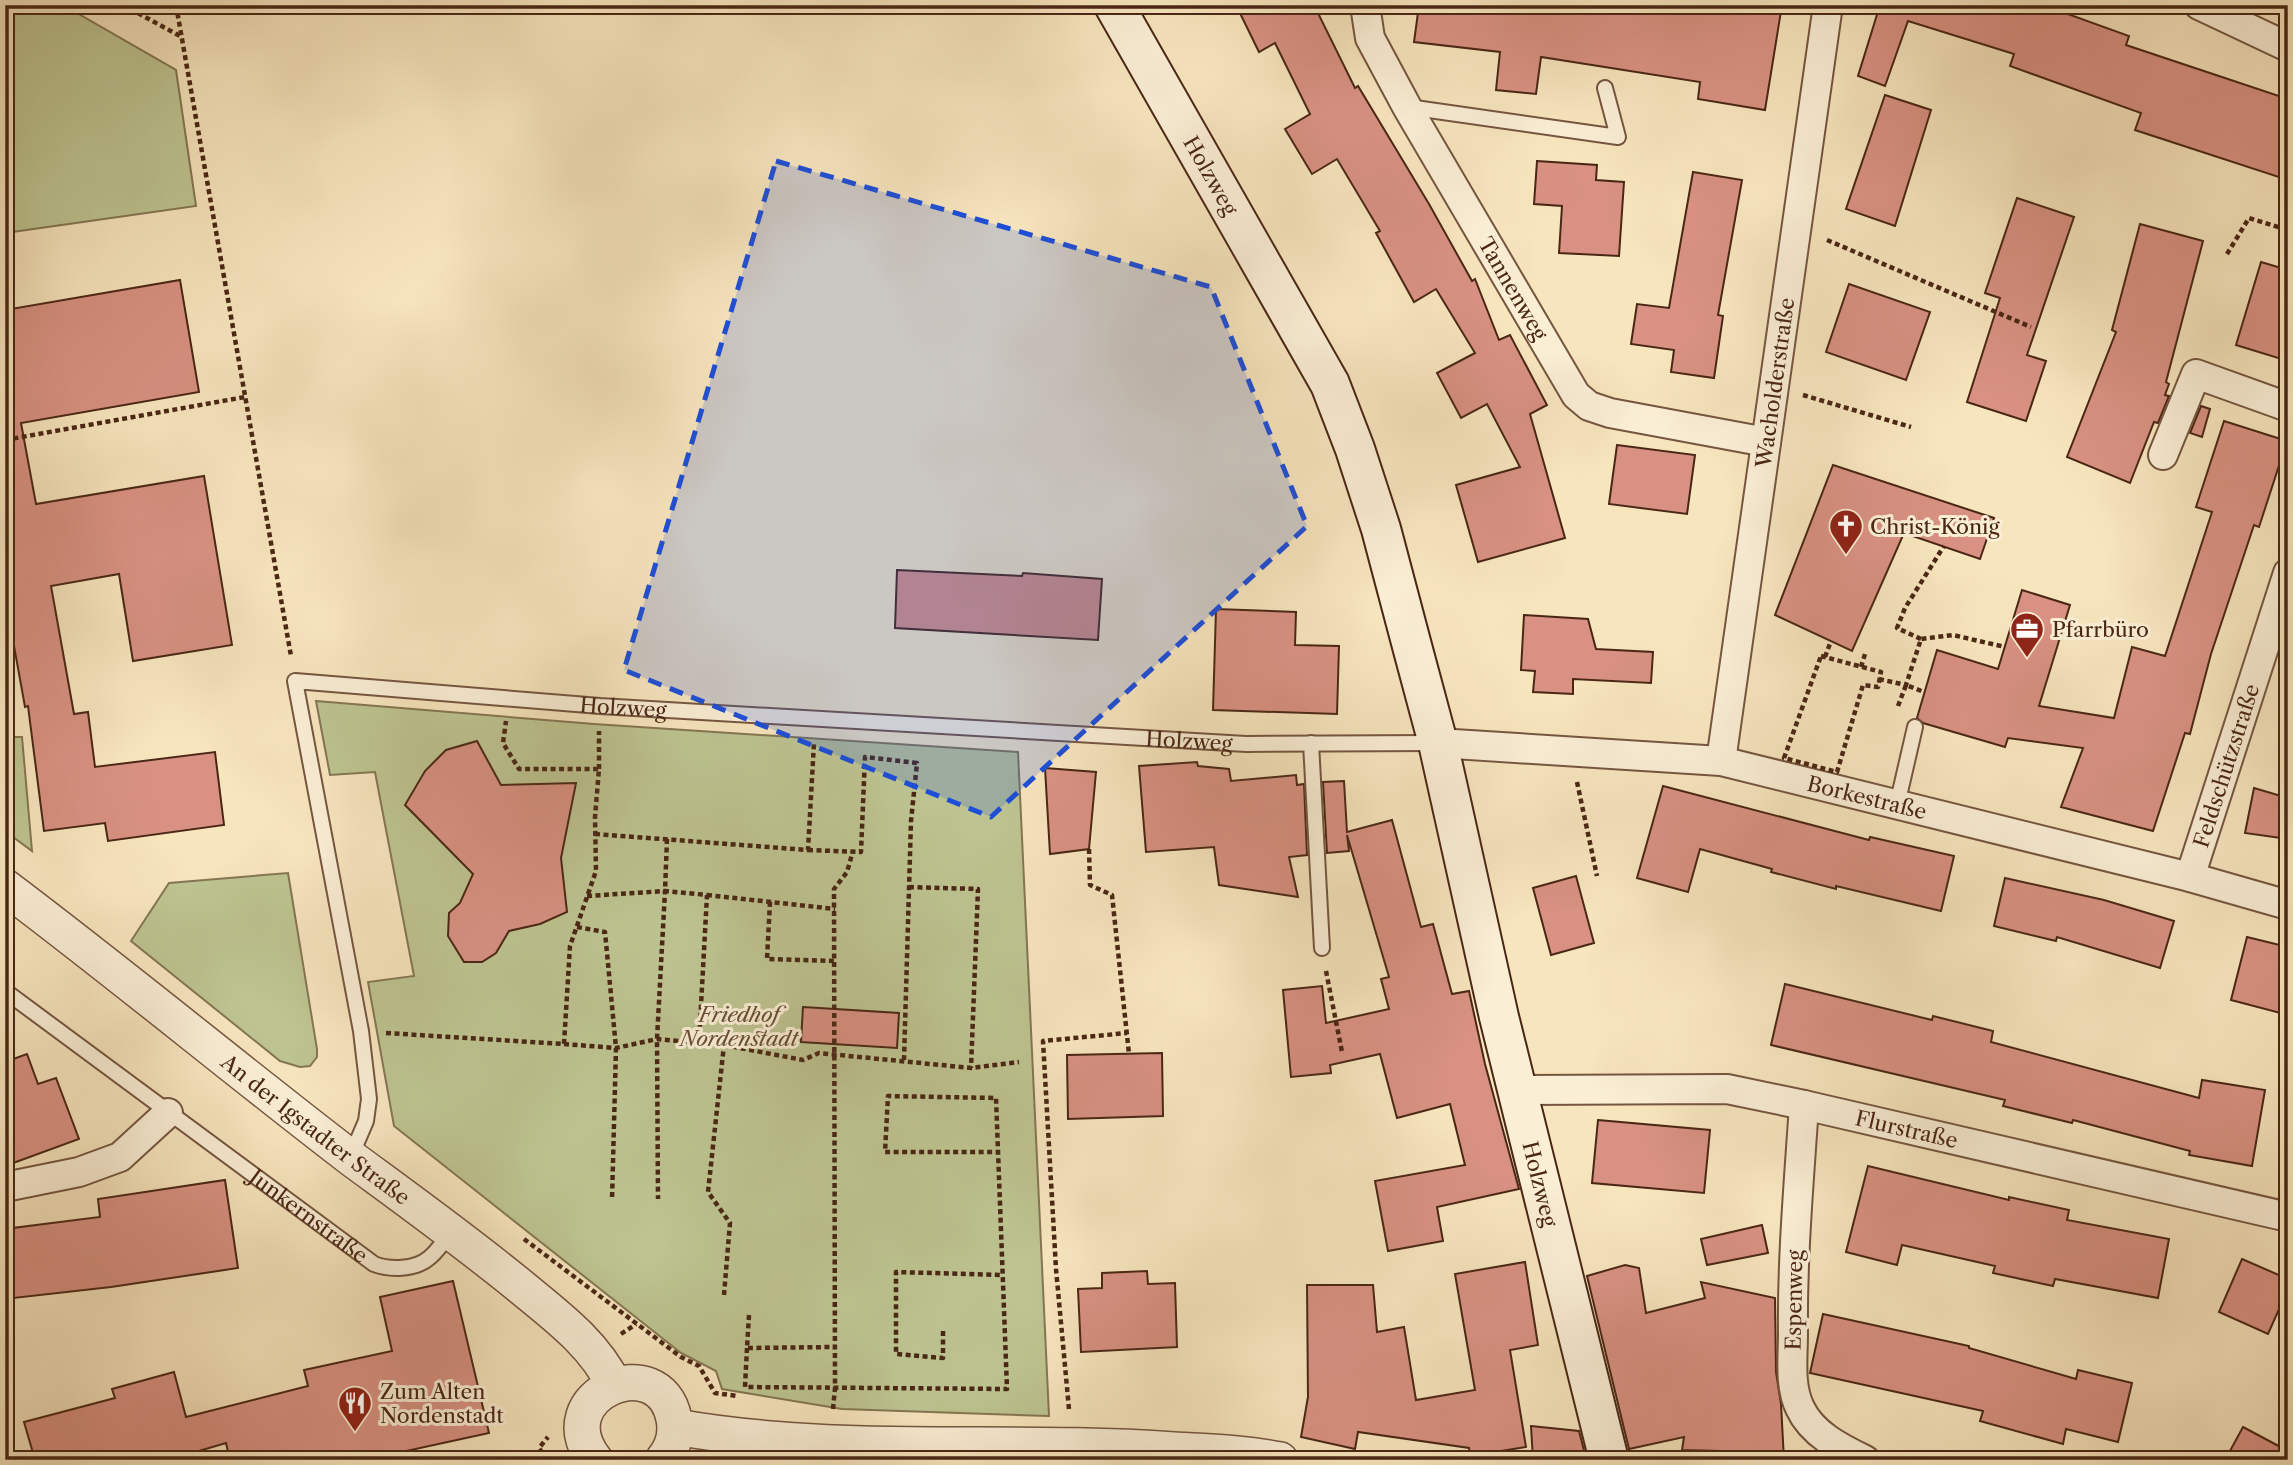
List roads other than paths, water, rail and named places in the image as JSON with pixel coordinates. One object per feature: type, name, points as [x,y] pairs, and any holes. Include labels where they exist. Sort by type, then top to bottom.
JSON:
[{"type":"main road","name":"Holzweg","points":[[1114,5],[1330,384],[1355,449],[1381,529],[1437,743],[1499,1017],[1609,1460]]},
{"type":"street","name":"Tannenweg","points":[[1364,5],[1370,38],[1407,107],[1576,395],[1589,406],[1610,413],[1766,442]]},
{"type":"street","name":"Wacholderstraße","points":[[1721,761],[1828,5]]},
{"type":"street","points":[[2199,5],[2288,47]]},
{"type":"street","points":[[2163,455],[2196,374],[2288,407]]},
{"type":"street","name":"Feldschützstraße","points":[[2190,877],[2288,573]]},
{"type":"street","name":"Borkestraße","points":[[1437,743],[1721,761],[2190,877],[2288,905]]},
{"type":"street","name":"An der Igstadter Straße","points":[[5,887],[351,1157],[452,1232],[564,1322],[601,1361],[614,1385]]},
{"type":"street","name":"Flurstraße","points":[[1519,1090],[1727,1089],[2288,1217]]},
{"type":"street","name":"Espenweg","points":[[1804,1105],[1792,1275],[1793,1387],[1799,1407],[1810,1425],[1832,1443],[1865,1460]]},
{"type":"street","points":[[5,1187],[79,1172],[120,1157],[168,1113]]},
{"type":"street","points":[[592,1459],[583,1432],[585,1415],[593,1399],[614,1385],[635,1382],[655,1390],[669,1404],[676,1427],[670,1453],[663,1460]]},
{"type":"street","points":[[676,1427],[728,1435],[834,1443],[1143,1447],[1280,1460]]},
{"type":"lane","points":[[1407,107],[1618,137],[1605,88]]},
{"type":"lane","name":"Holzweg","points":[[351,1157],[366,1121],[369,1099],[361,1031],[295,681],[600,706],[1246,744],[1437,743]]},
{"type":"lane","points":[[1897,805],[1915,727]]},
{"type":"lane","points":[[1311,743],[1322,948]]},
{"type":"lane","name":"Junkernstraße","points":[[5,991],[374,1264],[394,1269],[423,1262],[452,1232]]},
{"type":"place","name":"Christ-König","points":[[1846,556]]},
{"type":"place","name":"Pfarrbüro","points":[[2027,659]]},
{"type":"place","name":"Zum Alten Nordenstadt","points":[[355,1433]]},
{"type":"park label","name":"Friedhof Nordenstadt","points":[[739,1026]]}]
